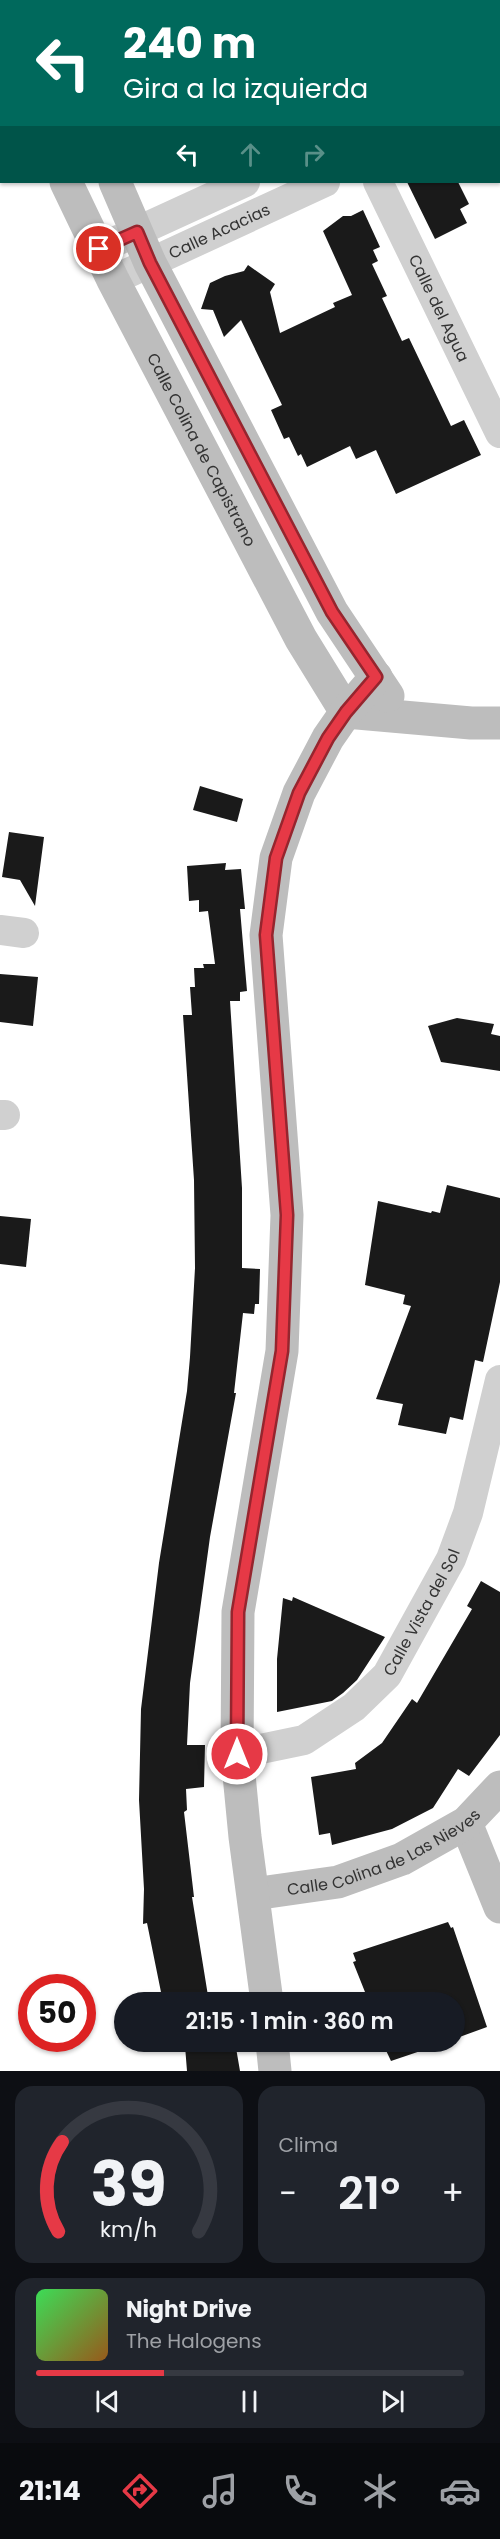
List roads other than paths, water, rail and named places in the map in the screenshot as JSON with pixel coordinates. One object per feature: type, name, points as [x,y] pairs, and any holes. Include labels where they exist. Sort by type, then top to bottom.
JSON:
[{"type":"main road","name":"Calle Colina de Capistrano","points":[[66,183],[113,280],[301,639],[346,712]]},
{"type":"main road","points":[[115,183],[150,263],[332,612],[399,716]]},
{"type":"main road","points":[[266,1992],[254,1894],[244,1837],[237,1754],[238,1612],[282,1351],[287,1215],[266,935],[276,858],[299,793],[328,738],[346,712],[376,677]]},
{"type":"main road","points":[[346,712],[471,723],[500,723]]},
{"type":"main road","name":"Calle Colina de Las Nieves","points":[[254,1894],[338,1882],[402,1859],[466,1823],[500,1787]]},
{"type":"main road","points":[[466,1823],[500,1907]]},
{"type":"main road","points":[[273,2052],[275,2071]]},
{"type":"street","name":"Calle Acacias","points":[[99,249],[243,183]]},
{"type":"street","name":"Calle Acacias","points":[[113,280],[323,183]]},
{"type":"street","name":"Calle del Agua","points":[[378,183],[500,433]]},
{"type":"street","name":"Calle Vista del Sol","points":[[237,1754],[304,1740],[354,1707],[387,1675],[452,1559],[468,1513],[500,1380]]}]
